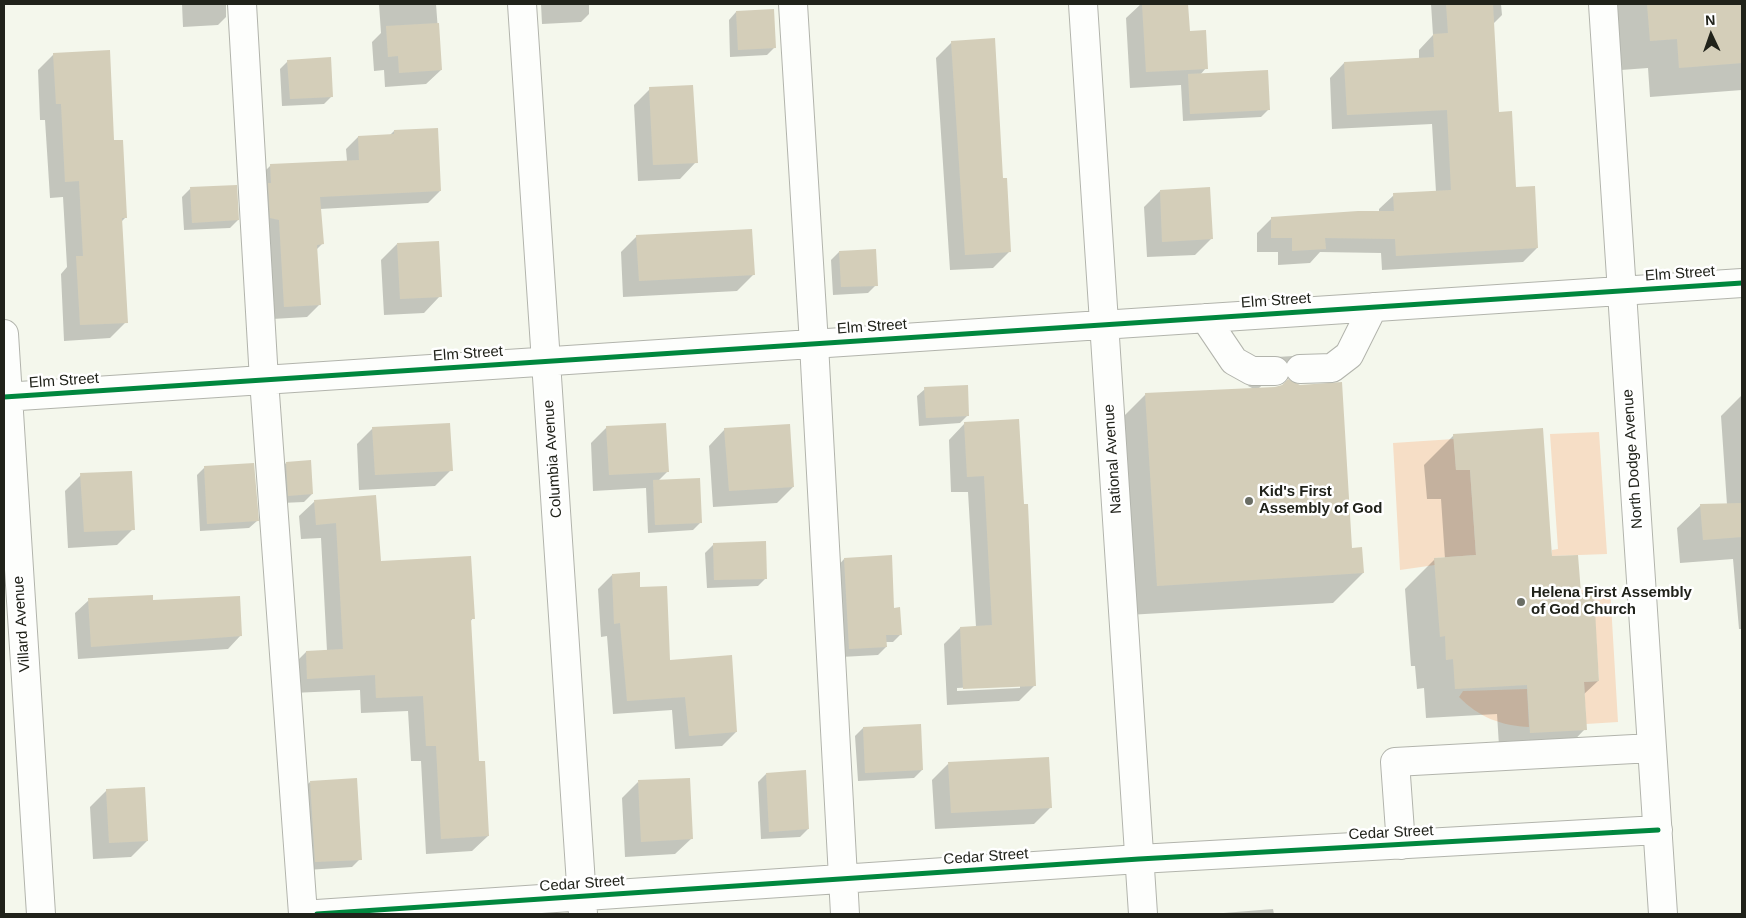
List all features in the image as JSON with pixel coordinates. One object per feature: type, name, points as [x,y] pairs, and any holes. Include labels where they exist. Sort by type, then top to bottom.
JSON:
[{"type":"street","points":[[242,4],[264,380],[303,914]]},
{"type":"street","name":"Columbia Avenue","points":[[522,4],[582,906]]},
{"type":"street","points":[[793,4],[814,344],[845,914]]},
{"type":"street","name":"National Avenue","points":[[1083,4],[1142,914]]},
{"type":"street","name":"North Dodge Avenue","points":[[1603,4],[1663,914]]},
{"type":"street","name":"Elm Street","points":[[6,397],[1742,283]]},
{"type":"street","points":[[1205,318],[1234,361],[1252,371],[1332,368],[1349,355],[1373,307]]},
{"type":"street","name":"Villard Avenue","points":[[4,334],[6,397],[40,914]]},
{"type":"street","points":[[1400,845],[1395,762],[1652,748]]},
{"type":"street","name":"Cedar Street","points":[[317,914],[582,906],[842,879],[1139,859],[1658,830]]},
{"type":"shaded area","points":[[1599,432],[1607,554],[1552,556],[1552,550],[1558,549],[1550,434]]},
{"type":"shaded area","points":[[1454,439],[1456,470],[1470,470],[1476,555],[1435,558],[1435,565],[1400,570],[1393,443]]},
{"type":"shaded area","points":[[1610,587],[1618,722],[1586,724],[1584,682],[1599,681],[1593,592],[1568,594],[1581,590]]},
{"type":"shaded area","points":[[1527,689],[1529,727],[1509,725],[1491,719],[1474,710],[1459,697],[1463,691]]},
{"type":"building","points":[[1142,4],[1188,4],[1190,31],[1206,30],[1208,69],[1146,72]]},
{"type":"building","points":[[1446,4],[1493,4],[1499,112],[1512,111],[1516,187],[1535,186],[1538,248],[1396,256],[1395,239],[1325,238],[1326,249],[1292,251],[1292,238],[1271,238],[1271,217],[1358,211],[1394,211],[1393,193],[1451,190],[1447,110],[1347,115],[1344,62],[1434,57],[1433,34],[1448,33]]},
{"type":"building","points":[[1647,4],[1742,4],[1742,63],[1679,68],[1677,39],[1650,41]]},
{"type":"building","points":[[774,9],[776,48],[738,50],[736,11]]},
{"type":"building","points":[[439,23],[442,70],[399,73],[398,56],[388,57],[386,26]]},
{"type":"building","points":[[995,38],[1003,178],[1007,178],[1011,252],[965,255],[951,41]]},
{"type":"building","points":[[110,50],[114,140],[123,140],[127,218],[122,218],[128,323],[80,325],[76,256],[83,256],[79,181],[65,182],[61,104],[56,104],[53,53]]},
{"type":"building","points":[[331,57],[333,97],[290,99],[287,60]]},
{"type":"building","points":[[1268,70],[1270,110],[1190,114],[1188,74]]},
{"type":"building","points":[[693,85],[698,163],[653,165],[649,87]]},
{"type":"building","points":[[438,128],[441,191],[320,197],[324,244],[317,245],[321,305],[284,307],[279,220],[270,218],[268,183],[271,183],[270,164],[359,160],[358,136],[394,134],[394,130]]},
{"type":"building","points":[[237,185],[239,220],[192,223],[190,187]]},
{"type":"building","points":[[1210,187],[1213,239],[1162,242],[1160,190]]},
{"type":"building","points":[[752,229],[755,275],[639,281],[636,235]]},
{"type":"building","points":[[439,241],[442,297],[400,299],[397,243]]},
{"type":"building","points":[[876,249],[878,286],[841,287],[839,251]]},
{"type":"building","points":[[1288,379],[1300,385],[1342,382],[1352,548],[1362,547],[1364,573],[1157,586],[1145,393],[1275,387],[1282,385]]},
{"type":"building","points":[[968,385],[969,416],[926,418],[924,387]]},
{"type":"building","points":[[1019,419],[1024,504],[1028,504],[1036,686],[963,689],[960,627],[992,625],[984,476],[967,477],[964,422]]},
{"type":"building","points":[[450,423],[453,471],[375,475],[372,427]]},
{"type":"building","points":[[666,423],[669,472],[609,475],[606,426]]},
{"type":"building","points":[[790,424],[794,487],[729,491],[724,428]]},
{"type":"building","points":[[1543,428],[1552,556],[1578,555],[1581,593],[1594,592],[1599,681],[1584,682],[1587,730],[1530,733],[1527,685],[1455,689],[1453,659],[1446,660],[1445,636],[1440,637],[1434,558],[1476,555],[1470,470],[1456,470],[1453,434]]},
{"type":"building","points":[[311,460],[313,494],[288,496],[286,462]]},
{"type":"building","points":[[254,463],[259,521],[207,524],[204,466]]},
{"type":"building","points":[[132,471],[135,530],[84,532],[80,473]]},
{"type":"building","points":[[700,478],[702,523],[655,525],[653,480]]},
{"type":"building","points":[[376,495],[381,561],[471,556],[475,619],[471,619],[479,761],[485,761],[489,836],[441,839],[436,746],[426,746],[423,696],[376,698],[375,675],[307,679],[306,651],[343,649],[336,523],[316,525],[314,500]]},
{"type":"building","points":[[1742,503],[1742,537],[1703,540],[1700,504]]},
{"type":"building","points":[[766,541],[767,579],[714,580],[713,543]]},
{"type":"building","points":[[892,555],[894,608],[900,607],[902,635],[886,635],[887,647],[849,649],[844,558]]},
{"type":"building","points":[[640,572],[640,587],[667,586],[670,660],[732,655],[737,732],[689,736],[685,697],[627,701],[620,623],[614,624],[612,574]]},
{"type":"building","points":[[153,595],[153,600],[240,596],[242,636],[91,647],[88,598]]},
{"type":"building","points":[[921,724],[923,770],[865,773],[863,727]]},
{"type":"building","points":[[1049,757],[1052,808],[951,813],[948,762]]},
{"type":"building","points":[[806,770],[809,829],[769,832],[766,773]]},
{"type":"building","points":[[357,778],[362,860],[315,862],[310,781]]},
{"type":"building","points":[[690,778],[693,839],[641,842],[638,780]]},
{"type":"building","points":[[145,787],[148,841],[109,843],[106,789]]},
{"type":"cycle path","points":[[4,397],[1742,283]]},
{"type":"cycle path","points":[[317,914],[1139,859],[1658,830]]},
{"type":"place","name":"Kid's First Assembly of God","points":[[1249,501]]},
{"type":"place","name":"Helena First Assembly of God Church","points":[[1521,602]]}]
